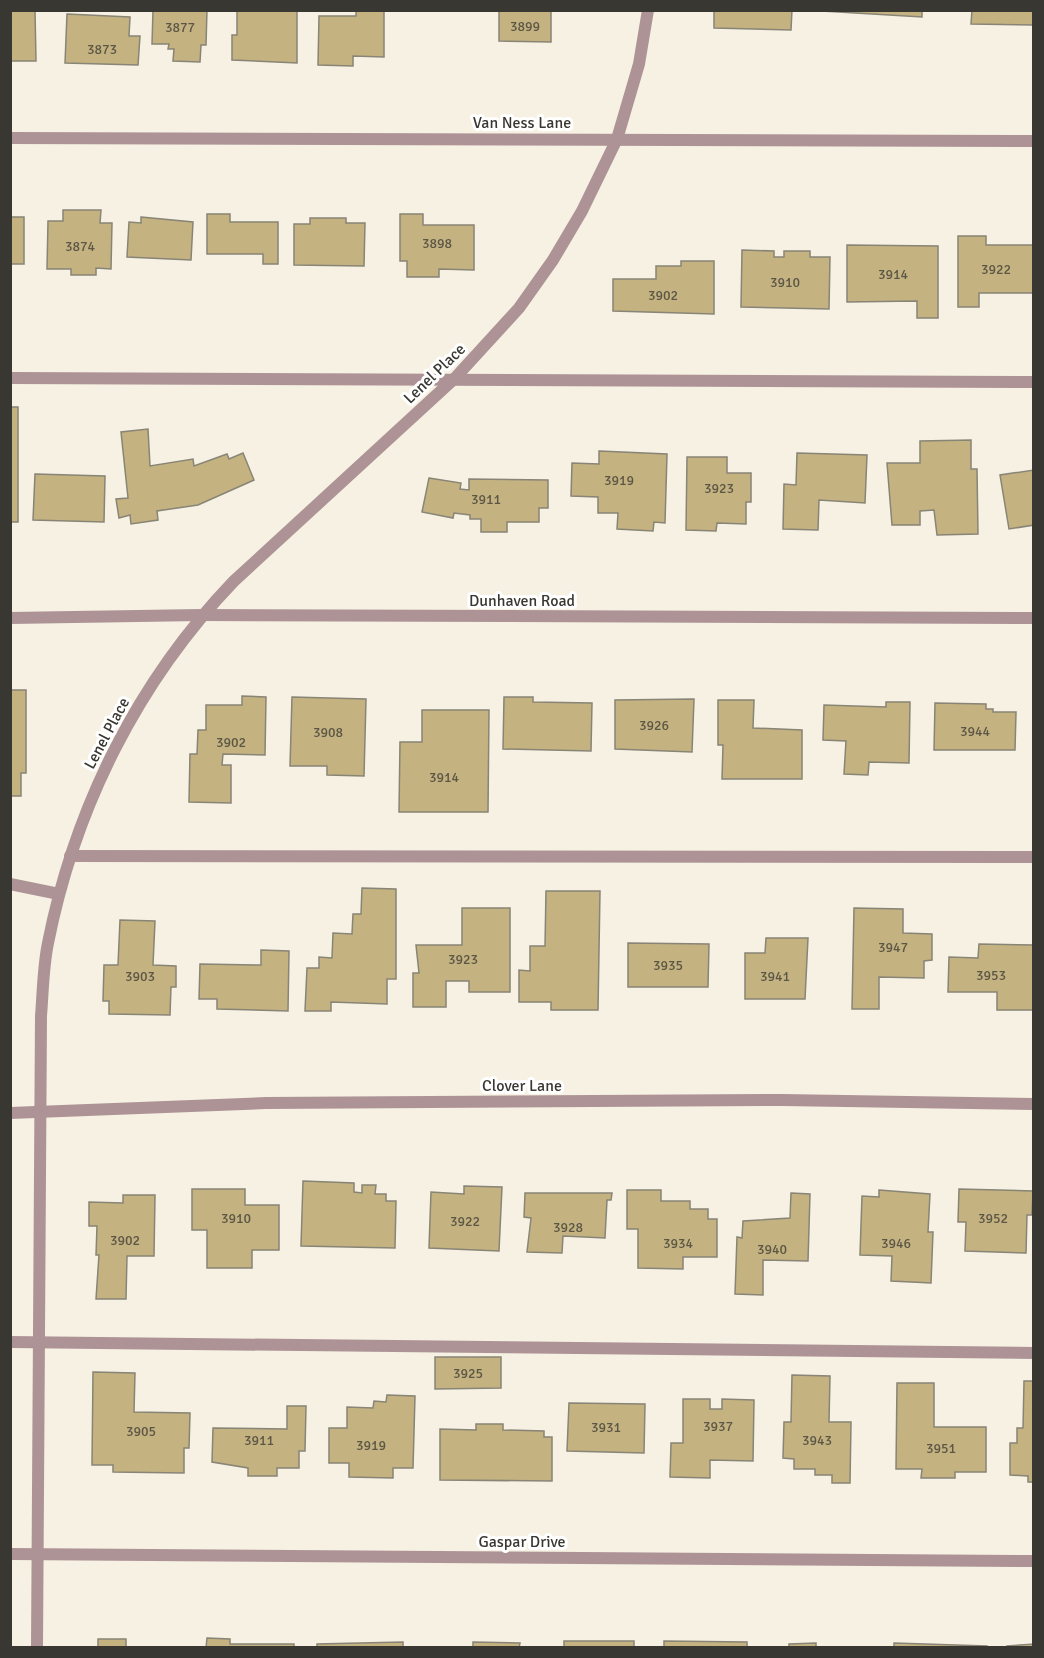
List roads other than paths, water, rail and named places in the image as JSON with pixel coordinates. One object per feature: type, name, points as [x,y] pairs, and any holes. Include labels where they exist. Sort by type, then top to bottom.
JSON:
[{"type":"street","name":"Lenel Place","points":[[37,1647],[41,1016],[47,946],[59,894],[85,811],[114,747],[159,671],[201,615],[234,581],[455,378],[519,308],[553,260],[582,211],[618,139],[639,64],[648,10]]},
{"type":"street","name":"Van Ness Lane","points":[[10,138],[1034,141]]},
{"type":"street","points":[[10,378],[1034,381]]},
{"type":"street","name":"Dunhaven Road","points":[[10,618],[201,615],[1034,618]]},
{"type":"street","points":[[70,856],[1034,857]]},
{"type":"street","points":[[10,884],[59,894]]},
{"type":"street","name":"Clover Lane","points":[[10,1113],[266,1103],[782,1100],[1034,1104]]},
{"type":"street","points":[[10,1342],[1034,1353]]},
{"type":"street","name":"Gaspar Drive","points":[[10,1554],[1034,1561]]}]
